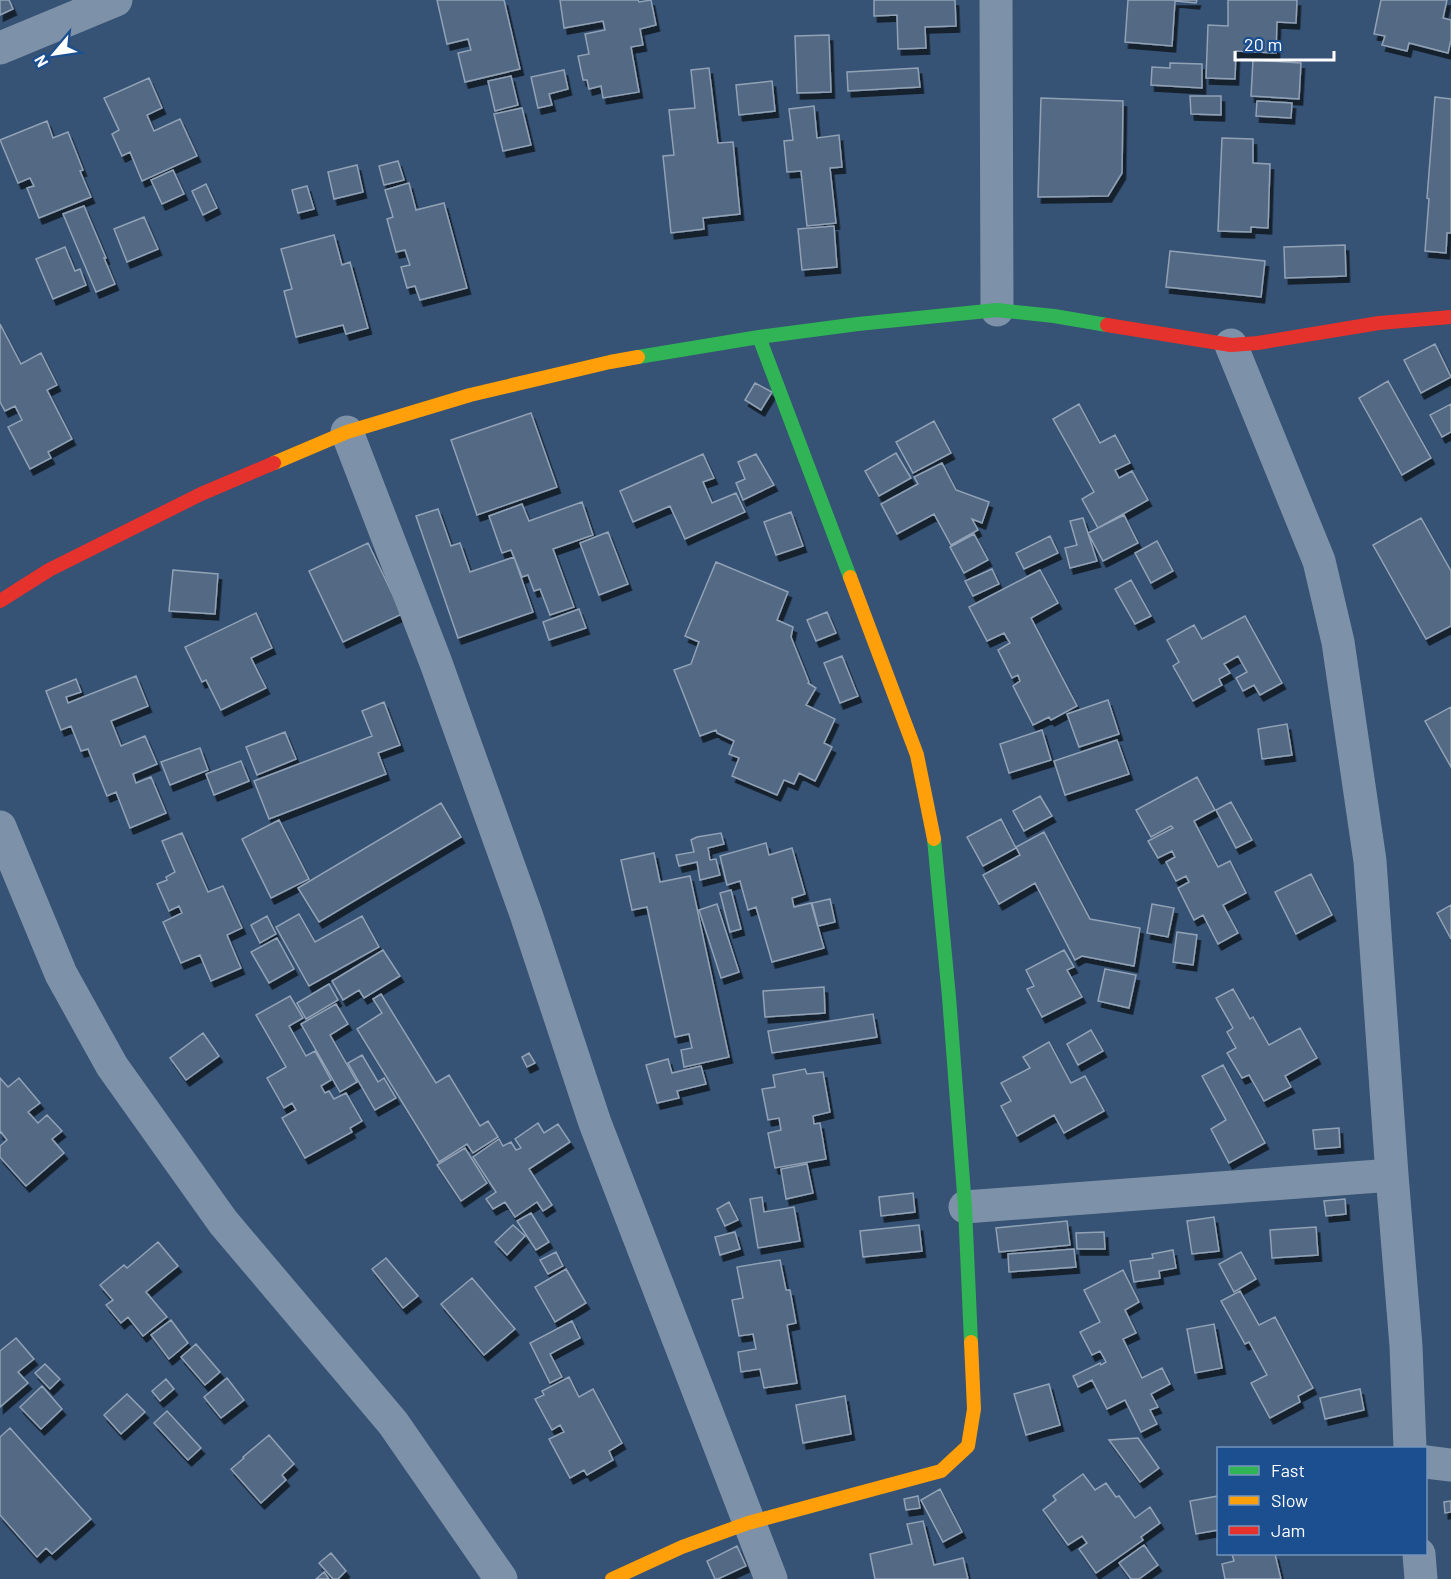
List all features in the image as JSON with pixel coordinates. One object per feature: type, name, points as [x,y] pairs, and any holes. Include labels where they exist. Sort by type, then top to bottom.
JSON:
[{"type":"street","points":[[0,48],[116,0]]},
{"type":"street","points":[[996,0],[997,310]]},
{"type":"street","points":[[0,601],[48,570],[201,494],[348,432],[470,396],[610,362],[759,337],[997,310],[1054,316],[1231,345],[1300,337],[1379,323],[1451,317]]},
{"type":"street","points":[[612,1579],[682,1547],[748,1523],[941,1471],[968,1446],[974,1409],[965,1207],[949,997],[934,841],[917,755],[759,337]]},
{"type":"street","points":[[1231,345],[1319,561],[1338,642],[1370,861],[1406,1346],[1410,1447]]},
{"type":"street","points":[[348,432],[444,685],[526,914],[596,1123],[771,1579]]},
{"type":"street","points":[[0,827],[61,974],[112,1066],[223,1222],[393,1423],[501,1579]]},
{"type":"street","points":[[965,1207],[1392,1175]]},
{"type":"street","points":[[1427,1462],[1451,1465]]},
{"type":"street","points":[[1419,1555],[1421,1579]]},
{"type":"building","points":[[0,0],[9,0],[13,9],[0,15]]},
{"type":"building","points":[[437,0],[504,0],[520,69],[465,82],[458,53],[471,50],[468,39],[447,44]]},
{"type":"building","points":[[560,0],[638,0],[639,2],[651,0],[656,25],[640,29],[643,45],[631,47],[639,92],[603,98],[601,86],[589,89],[587,80],[583,80],[578,56],[589,54],[585,34],[605,30],[603,21],[564,28]]},
{"type":"building","points":[[874,0],[955,0],[956,26],[925,27],[926,48],[898,49],[897,15],[874,16]]},
{"type":"building","points":[[1128,0],[1197,0],[1196,3],[1175,1],[1172,46],[1125,42]]},
{"type":"building","points":[[1228,0],[1297,0],[1296,23],[1277,22],[1276,53],[1236,51],[1235,79],[1206,78],[1208,25],[1228,26]]},
{"type":"building","points":[[1381,0],[1447,0],[1443,18],[1451,20],[1451,40],[1448,53],[1409,43],[1407,51],[1382,45],[1385,36],[1374,34]]},
{"type":"building","points":[[829,35],[831,92],[797,93],[795,36]]},
{"type":"building","points":[[1253,60],[1301,63],[1299,99],[1251,96]]},
{"type":"building","points":[[1170,63],[1202,64],[1202,88],[1151,85],[1152,67],[1170,68]]},
{"type":"building","points":[[709,68],[718,143],[733,142],[740,214],[703,218],[704,229],[671,233],[663,156],[674,155],[669,110],[695,108],[691,70]]},
{"type":"building","points":[[918,68],[920,87],[848,91],[847,72]]},
{"type":"building","points":[[564,70],[568,89],[549,94],[552,105],[538,108],[531,77]]},
{"type":"building","points":[[511,76],[518,105],[495,111],[488,81]]},
{"type":"building","points":[[149,78],[162,108],[147,115],[154,131],[180,119],[197,156],[142,181],[130,152],[122,156],[112,134],[119,130],[104,98]]},
{"type":"building","points":[[772,81],[775,111],[739,115],[736,85]]},
{"type":"building","points":[[1190,96],[1221,96],[1221,115],[1191,114]]},
{"type":"building","points":[[1435,97],[1451,99],[1451,233],[1447,233],[1446,253],[1425,251]]},
{"type":"building","points":[[1041,98],[1123,101],[1122,173],[1108,196],[1038,197]]},
{"type":"building","points":[[1257,101],[1292,103],[1291,118],[1256,116]]},
{"type":"building","points":[[814,106],[817,138],[839,135],[842,167],[830,168],[836,223],[807,226],[801,171],[787,172],[784,141],[793,140],[789,109]]},
{"type":"building","points":[[522,108],[531,145],[503,151],[494,114]]},
{"type":"building","points":[[47,121],[53,138],[68,132],[91,197],[39,218],[27,188],[34,186],[30,178],[18,183],[0,140]]},
{"type":"building","points":[[1222,138],[1253,139],[1253,163],[1270,164],[1268,228],[1251,227],[1251,232],[1218,231]]},
{"type":"building","points":[[398,161],[404,180],[384,185],[379,166]]},
{"type":"building","points":[[357,165],[363,192],[334,199],[328,172]]},
{"type":"building","points":[[173,170],[184,194],[162,204],[151,180]]},
{"type":"building","points":[[409,183],[416,210],[444,203],[467,288],[420,300],[415,286],[407,288],[401,267],[410,265],[405,250],[396,252],[387,219],[393,217],[385,190]]},
{"type":"building","points":[[206,184],[217,208],[203,215],[192,191]]},
{"type":"building","points":[[307,186],[314,209],[298,213],[292,190]]},
{"type":"building","points":[[84,206],[115,284],[96,292],[63,214]]},
{"type":"building","points":[[144,217],[158,249],[127,262],[114,229]]},
{"type":"building","points":[[834,226],[837,267],[802,270],[798,229]]},
{"type":"building","points":[[334,235],[342,265],[350,262],[368,328],[346,334],[343,325],[296,337],[284,291],[292,289],[281,249]]},
{"type":"building","points":[[1345,245],[1346,276],[1285,278],[1284,247]]},
{"type":"building","points":[[65,247],[75,271],[80,269],[86,285],[53,299],[36,259]]},
{"type":"building","points":[[1170,251],[1265,261],[1261,297],[1166,287]]},
{"type":"building","points":[[0,324],[21,364],[41,353],[57,385],[47,390],[72,439],[48,452],[51,458],[30,469],[8,427],[22,420],[15,406],[5,411],[0,402]]},
{"type":"building","points":[[1435,344],[1451,377],[1421,393],[1404,360]]},
{"type":"building","points":[[1388,381],[1431,458],[1402,475],[1359,398]]},
{"type":"building","points":[[755,383],[772,392],[761,410],[745,400]]},
{"type":"building","points":[[1079,404],[1100,443],[1115,435],[1130,463],[1115,470],[1119,478],[1132,471],[1148,500],[1098,528],[1082,499],[1094,492],[1053,419]]},
{"type":"building","points":[[1451,404],[1451,432],[1442,437],[1430,415]]},
{"type":"building","points":[[531,413],[557,487],[477,515],[451,440]]},
{"type":"building","points":[[934,421],[951,453],[913,473],[896,442]]},
{"type":"building","points":[[896,453],[911,478],[879,496],[865,471]]},
{"type":"building","points":[[703,454],[714,478],[703,482],[712,503],[736,493],[745,512],[685,539],[670,506],[633,522],[620,491]]},
{"type":"building","points":[[756,454],[774,485],[743,500],[736,483],[745,479],[738,462]]},
{"type":"building","points":[[942,463],[956,490],[989,502],[982,523],[972,519],[978,530],[951,545],[934,514],[897,534],[881,504],[918,484],[914,477]]},
{"type":"building","points":[[582,502],[593,535],[553,549],[574,607],[550,615],[540,589],[534,591],[528,575],[522,577],[511,550],[502,553],[489,516],[522,504],[529,521]]},
{"type":"building","points":[[438,509],[451,546],[460,543],[470,572],[514,557],[533,612],[458,638],[416,516]]},
{"type":"building","points":[[791,512],[803,546],[776,555],[764,522]]},
{"type":"building","points":[[1124,515],[1138,543],[1103,561],[1088,533]]},
{"type":"building","points":[[1083,518],[1097,561],[1070,568],[1065,548],[1077,545],[1070,521]]},
{"type":"building","points":[[1421,518],[1451,571],[1451,626],[1426,639],[1373,545]]},
{"type":"building","points":[[608,532],[628,584],[599,595],[580,543]]},
{"type":"building","points":[[974,534],[988,560],[964,573],[950,547]]},
{"type":"building","points":[[1050,536],[1058,553],[1024,569],[1016,553]]},
{"type":"building","points":[[1157,541],[1173,571],[1151,583],[1135,553]]},
{"type":"building","points":[[368,543],[402,614],[343,642],[309,571]]},
{"type":"building","points":[[716,562],[788,592],[777,620],[793,627],[791,637],[808,683],[816,688],[806,705],[835,719],[824,743],[832,747],[815,781],[799,773],[794,784],[784,780],[777,795],[732,776],[739,758],[729,754],[734,741],[717,733],[716,730],[700,736],[674,670],[691,664],[699,642],[685,636]]},
{"type":"building","points":[[992,569],[999,584],[973,596],[965,581]]},
{"type":"building","points":[[173,570],[218,574],[215,614],[169,611]]},
{"type":"building","points":[[1040,570],[1058,603],[1031,618],[1077,706],[1051,720],[1049,717],[1033,725],[1013,686],[1020,681],[1018,675],[1012,678],[998,650],[1010,643],[1004,633],[987,641],[969,607]]},
{"type":"building","points":[[1131,580],[1151,616],[1135,624],[1115,589]]},
{"type":"building","points":[[579,609],[586,628],[549,640],[543,622]]},
{"type":"building","points":[[827,612],[836,633],[816,641],[807,620]]},
{"type":"building","points":[[256,613],[272,648],[251,658],[266,688],[221,710],[206,680],[202,682],[185,647]]},
{"type":"building","points":[[1245,616],[1282,683],[1260,695],[1254,685],[1243,691],[1236,678],[1247,672],[1238,656],[1224,664],[1230,673],[1219,679],[1222,685],[1193,701],[1173,666],[1179,662],[1167,640],[1194,625],[1202,639]]},
{"type":"building","points":[[842,656],[858,696],[840,703],[824,663]]},
{"type":"building","points":[[136,676],[148,706],[111,721],[121,746],[145,736],[157,764],[133,774],[136,783],[151,777],[166,813],[130,828],[116,792],[107,796],[88,749],[81,751],[71,726],[61,730],[46,691],[76,679],[81,692],[66,697],[68,703]]},
{"type":"building","points":[[1108,700],[1119,734],[1079,747],[1067,714]]},
{"type":"building","points":[[384,702],[400,745],[378,753],[386,774],[269,819],[254,781],[372,736],[362,711]]},
{"type":"building","points":[[1451,707],[1451,767],[1425,721]]},
{"type":"building","points":[[1287,724],[1292,755],[1262,759],[1258,729]]},
{"type":"building","points":[[1042,730],[1051,760],[1009,773],[1000,744]]},
{"type":"building","points":[[285,732],[296,759],[257,775],[246,747]]},
{"type":"building","points":[[1117,740],[1129,774],[1065,795],[1054,761]]},
{"type":"building","points":[[200,748],[208,770],[170,785],[161,762]]},
{"type":"building","points":[[241,761],[249,781],[214,795],[206,774]]},
{"type":"building","points":[[1197,777],[1215,810],[1194,821],[1218,867],[1230,861],[1246,893],[1223,905],[1238,933],[1218,944],[1203,915],[1194,920],[1178,888],[1189,882],[1186,876],[1176,881],[1166,862],[1175,857],[1172,851],[1158,858],[1148,841],[1173,828],[1171,826],[1151,837],[1136,810]]},
{"type":"building","points":[[1040,796],[1052,816],[1024,831],[1013,811]]},
{"type":"building","points":[[1231,802],[1252,840],[1236,848],[1216,810]]},
{"type":"building","points":[[441,803],[461,837],[319,922],[298,888]]},
{"type":"building","points":[[1001,819],[1016,848],[983,866],[967,837]]},
{"type":"building","points":[[279,820],[309,879],[271,898],[242,839]]},
{"type":"building","points":[[1044,832],[1090,919],[1140,928],[1134,966],[1082,956],[1075,960],[1035,883],[999,904],[983,875],[1020,855],[1016,847]]},
{"type":"building","points":[[182,833],[208,892],[223,886],[242,928],[227,935],[241,968],[211,981],[200,955],[181,963],[163,922],[182,913],[179,906],[169,911],[157,884],[167,880],[166,877],[175,872],[162,841]]},
{"type":"building","points":[[721,833],[724,844],[708,848],[710,860],[716,859],[720,875],[700,880],[697,862],[679,866],[676,855],[694,852],[691,840]]},
{"type":"building","points":[[766,843],[769,855],[792,848],[805,894],[792,898],[794,907],[811,903],[824,948],[772,962],[756,907],[748,910],[740,881],[727,885],[720,856]]},
{"type":"building","points":[[654,853],[660,882],[690,876],[729,1057],[684,1067],[681,1050],[692,1048],[689,1034],[675,1037],[647,907],[632,910],[621,860]]},
{"type":"building","points":[[1311,874],[1332,915],[1296,934],[1275,892]]},
{"type":"building","points":[[731,890],[741,929],[730,932],[720,893]]},
{"type":"building","points":[[830,899],[835,922],[818,926],[812,903]]},
{"type":"building","points":[[717,904],[739,972],[721,978],[699,910]]},
{"type":"building","points":[[1152,904],[1174,908],[1168,937],[1147,933]]},
{"type":"building","points":[[1451,905],[1451,939],[1437,913]]},
{"type":"building","points":[[299,914],[315,942],[362,916],[379,947],[309,986],[276,927]]},
{"type":"building","points":[[267,916],[276,934],[260,943],[251,925]]},
{"type":"building","points":[[1177,932],[1197,935],[1193,965],[1173,962]]},
{"type":"building","points":[[277,938],[294,969],[269,983],[251,952]]},
{"type":"building","points":[[383,950],[400,976],[364,998],[359,990],[343,1000],[332,981]]},
{"type":"building","points":[[1064,950],[1074,967],[1067,970],[1082,997],[1042,1017],[1027,989],[1034,986],[1026,970]]},
{"type":"building","points":[[1105,969],[1136,975],[1129,1008],[1098,1001]]},
{"type":"building","points":[[329,984],[338,1000],[306,1019],[297,1003]]},
{"type":"building","points":[[824,987],[825,1013],[765,1017],[763,991]]},
{"type":"building","points":[[1233,989],[1250,1019],[1253,1017],[1269,1045],[1300,1028],[1317,1058],[1285,1076],[1291,1087],[1264,1101],[1249,1075],[1242,1078],[1227,1053],[1236,1048],[1227,1032],[1233,1028],[1216,998]]},
{"type":"building","points":[[381,994],[436,1083],[449,1075],[480,1126],[488,1121],[498,1137],[473,1153],[467,1144],[439,1162],[357,1029],[382,1013],[373,999]]},
{"type":"building","points":[[290,996],[303,1018],[289,1026],[306,1056],[315,1051],[331,1080],[321,1086],[325,1093],[329,1091],[334,1099],[346,1093],[362,1121],[350,1128],[352,1132],[305,1158],[282,1118],[296,1110],[292,1103],[284,1108],[267,1078],[286,1067],[256,1015]]},
{"type":"building","points":[[336,1004],[348,1024],[330,1035],[357,1082],[340,1092],[301,1024]]},
{"type":"building","points":[[873,1014],[877,1037],[772,1053],[768,1031]]},
{"type":"building","points":[[1091,1030],[1103,1051],[1078,1065],[1067,1044]]},
{"type":"building","points":[[203,1033],[219,1056],[186,1080],[170,1058]]},
{"type":"building","points":[[1049,1042],[1071,1083],[1085,1076],[1104,1111],[1064,1133],[1054,1115],[1017,1136],[1001,1106],[1011,1101],[1001,1083],[1030,1068],[1023,1057]]},
{"type":"building","points":[[529,1053],[535,1063],[527,1067],[522,1057]]},
{"type":"building","points":[[362,1055],[378,1082],[384,1078],[396,1098],[375,1110],[348,1063]]},
{"type":"building","points":[[668,1059],[672,1073],[701,1066],[706,1084],[677,1091],[679,1098],[657,1103],[646,1065]]},
{"type":"building","points":[[1223,1065],[1265,1143],[1229,1163],[1211,1129],[1226,1120],[1202,1076]]},
{"type":"building","points":[[805,1069],[807,1074],[823,1072],[830,1112],[813,1116],[814,1124],[820,1123],[826,1159],[775,1168],[768,1133],[781,1130],[779,1118],[768,1120],[762,1089],[775,1087],[773,1075]]},
{"type":"building","points":[[0,1078],[8,1087],[19,1078],[40,1103],[28,1112],[38,1123],[47,1115],[62,1131],[52,1139],[64,1153],[26,1186],[0,1157],[0,1146],[7,1140],[0,1133]]},
{"type":"building","points":[[538,1123],[544,1133],[558,1124],[570,1142],[529,1169],[552,1205],[543,1211],[537,1202],[515,1217],[505,1202],[493,1209],[486,1199],[496,1192],[473,1157],[499,1139],[503,1146],[511,1142],[516,1150],[521,1148],[515,1139]]},
{"type":"building","points":[[1339,1128],[1340,1147],[1315,1149],[1313,1130]]},
{"type":"building","points":[[465,1148],[487,1183],[461,1201],[437,1165]]},
{"type":"building","points":[[807,1164],[813,1193],[786,1199],[781,1169]]},
{"type":"building","points":[[913,1193],[915,1212],[881,1216],[879,1197]]},
{"type":"building","points":[[762,1197],[764,1212],[794,1207],[800,1241],[758,1248],[750,1199]]},
{"type":"building","points":[[1345,1199],[1346,1214],[1326,1216],[1324,1201]]},
{"type":"building","points":[[729,1202],[738,1220],[725,1226],[717,1209]]},
{"type":"building","points":[[531,1213],[549,1242],[536,1250],[517,1221]]},
{"type":"building","points":[[1214,1217],[1219,1251],[1192,1254],[1187,1221]]},
{"type":"building","points":[[1067,1221],[1070,1245],[999,1252],[996,1228]]},
{"type":"building","points":[[513,1225],[525,1236],[507,1255],[495,1242]]},
{"type":"building","points":[[919,1225],[922,1251],[863,1257],[860,1231]]},
{"type":"building","points":[[1316,1227],[1318,1255],[1272,1258],[1270,1230]]},
{"type":"building","points":[[735,1232],[740,1249],[720,1255],[715,1237]]},
{"type":"building","points":[[1104,1232],[1105,1249],[1077,1249],[1076,1233]]},
{"type":"building","points":[[158,1242],[178,1266],[146,1292],[167,1317],[143,1336],[128,1317],[121,1323],[106,1305],[113,1300],[100,1285],[124,1265],[127,1268]]},
{"type":"building","points":[[1074,1249],[1076,1267],[1009,1272],[1008,1254]]},
{"type":"building","points":[[1173,1250],[1176,1268],[1159,1271],[1160,1278],[1134,1282],[1130,1261],[1153,1258],[1152,1254]]},
{"type":"building","points":[[556,1252],[563,1266],[548,1274],[540,1260]]},
{"type":"building","points":[[1241,1252],[1256,1279],[1234,1292],[1219,1264]]},
{"type":"building","points":[[386,1258],[418,1296],[403,1308],[372,1269]]},
{"type":"building","points":[[780,1260],[786,1290],[790,1290],[796,1323],[787,1325],[797,1383],[764,1388],[760,1369],[741,1372],[738,1352],[756,1349],[753,1334],[739,1336],[732,1300],[743,1298],[737,1267]]},
{"type":"building","points":[[566,1269],[586,1303],[555,1322],[535,1287]]},
{"type":"building","points":[[1123,1270],[1139,1302],[1125,1310],[1136,1333],[1123,1339],[1142,1378],[1162,1368],[1170,1384],[1151,1394],[1158,1407],[1150,1410],[1157,1424],[1141,1432],[1125,1400],[1107,1409],[1092,1380],[1078,1387],[1073,1376],[1106,1362],[1100,1351],[1092,1355],[1080,1332],[1100,1322],[1084,1290]]},
{"type":"building","points":[[472,1278],[515,1329],[484,1355],[441,1304]]},
{"type":"building","points":[[1240,1291],[1259,1325],[1275,1317],[1313,1388],[1298,1396],[1300,1402],[1270,1418],[1251,1383],[1267,1375],[1249,1342],[1245,1344],[1221,1301]]},
{"type":"building","points":[[171,1320],[188,1343],[169,1359],[151,1335]]},
{"type":"building","points":[[572,1321],[580,1338],[550,1354],[562,1377],[550,1383],[530,1343]]},
{"type":"building","points":[[1214,1324],[1222,1368],[1195,1373],[1187,1329]]},
{"type":"building","points":[[16,1338],[34,1359],[18,1372],[28,1383],[0,1407],[0,1351]]},
{"type":"building","points":[[196,1344],[220,1372],[205,1385],[181,1357]]},
{"type":"building","points":[[45,1364],[60,1379],[50,1389],[35,1373]]},
{"type":"building","points":[[569,1377],[579,1397],[593,1389],[622,1443],[609,1451],[613,1460],[587,1475],[584,1470],[570,1478],[549,1439],[564,1432],[560,1425],[552,1430],[535,1399],[544,1395],[542,1391]]},
{"type":"building","points":[[227,1378],[244,1400],[221,1418],[204,1397]]},
{"type":"building","points":[[166,1379],[174,1389],[160,1401],[152,1391]]},
{"type":"building","points":[[1049,1384],[1060,1425],[1026,1435],[1014,1394]]},
{"type":"building","points":[[42,1386],[62,1409],[41,1429],[20,1407]]},
{"type":"building","points":[[1360,1389],[1364,1410],[1325,1419],[1320,1398]]},
{"type":"building","points":[[127,1394],[145,1412],[121,1434],[104,1415]]},
{"type":"building","points":[[845,1396],[851,1434],[803,1443],[796,1405]]},
{"type":"building","points":[[167,1411],[201,1448],[188,1460],[154,1423]]},
{"type":"building","points":[[10,1428],[91,1519],[52,1554],[46,1548],[37,1557],[0,1515],[0,1437]]},
{"type":"building","points":[[269,1435],[294,1464],[282,1475],[286,1480],[261,1503],[231,1469]]},
{"type":"building","points":[[1138,1438],[1159,1468],[1140,1482],[1109,1440]]},
{"type":"building","points":[[1083,1474],[1095,1490],[1106,1483],[1135,1518],[1150,1507],[1160,1523],[1141,1537],[1143,1540],[1096,1573],[1079,1549],[1087,1543],[1082,1536],[1068,1545],[1043,1510],[1056,1500],[1053,1496]]},
{"type":"building","points":[[940,1489],[962,1532],[943,1542],[921,1500]]},
{"type":"building","points":[[918,1496],[920,1508],[906,1510],[904,1499]]},
{"type":"building","points":[[1217,1496],[1217,1530],[1196,1534],[1190,1501]]},
{"type":"building","points":[[1451,1501],[1451,1512],[1445,1513],[1444,1502]]},
{"type":"building","points":[[923,1521],[934,1565],[963,1558],[968,1579],[875,1579],[870,1554],[912,1544],[907,1524]]},
{"type":"building","points":[[1144,1545],[1158,1565],[1139,1579],[1131,1579],[1119,1563]]},
{"type":"building","points":[[737,1546],[746,1566],[715,1579],[707,1561]]},
{"type":"building","points":[[331,1553],[346,1571],[338,1579],[333,1579],[319,1563]]},
{"type":"building","points":[[1232,1555],[1275,1555],[1281,1579],[1225,1579],[1222,1564],[1234,1561]]},
{"type":"building","points":[[324,1572],[329,1579],[316,1579]]},
{"type":"traffic: fast","points":[[638,357],[759,337],[858,324],[997,310],[1107,325]]},
{"type":"traffic: fast","points":[[759,337],[850,577]]},
{"type":"traffic: fast","points":[[934,839],[965,1207],[971,1342]]},
{"type":"traffic: slow","points":[[274,463],[347,432],[470,395],[638,357]]},
{"type":"traffic: slow","points":[[850,577],[917,755],[934,839]]},
{"type":"traffic: slow","points":[[612,1579],[682,1547],[748,1523],[941,1471],[968,1446],[974,1409],[971,1342]]},
{"type":"traffic: jam","points":[[1107,325],[1231,345],[1258,343],[1379,323],[1451,317]]},
{"type":"traffic: jam","points":[[0,601],[49,570],[201,494],[274,463]]}]
